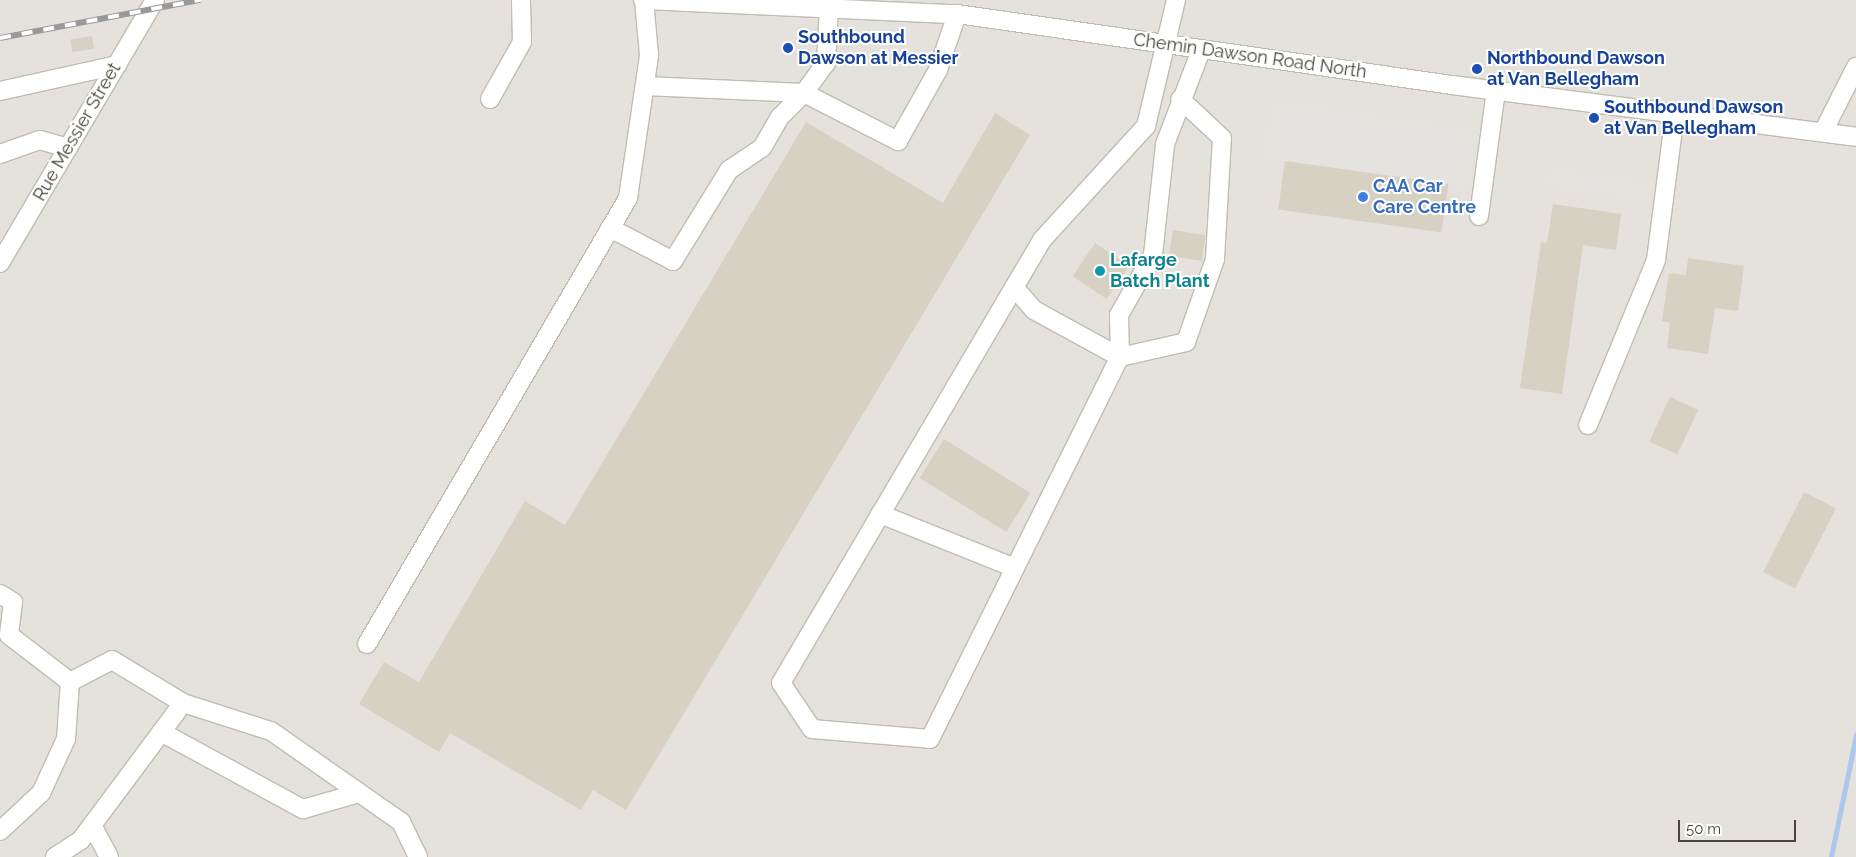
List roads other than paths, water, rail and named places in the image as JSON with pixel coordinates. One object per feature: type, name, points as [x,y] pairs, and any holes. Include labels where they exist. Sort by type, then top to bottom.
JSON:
[{"type":"street","name":"Rue Messier Street","points":[[0,263],[155,0]]},
{"type":"street","points":[[490,100],[522,42],[521,0]]},
{"type":"street","points":[[366,644],[628,198],[649,55],[643,0]]},
{"type":"street","name":"Chemin Dawson Road North","points":[[643,0],[829,6],[956,14],[1496,91],[1856,137]]},
{"type":"street","points":[[1176,0],[1168,44],[1146,126],[1042,240],[781,683],[812,729],[930,738],[1120,357],[1119,315],[1153,255],[1165,144],[1180,99],[1201,50]]},
{"type":"street","points":[[610,228],[673,261],[729,170],[762,148],[780,117],[804,93],[826,63],[829,6]]},
{"type":"street","points":[[645,86],[804,93],[898,141],[938,70],[956,14]]},
{"type":"street","points":[[0,91],[117,65]]},
{"type":"street","points":[[1823,132],[1856,67]]},
{"type":"street","points":[[1479,216],[1496,91]]},
{"type":"street","points":[[1014,287],[1034,310],[1120,357],[1186,342],[1215,259],[1222,138],[1180,99]]},
{"type":"street","points":[[1588,425],[1656,260],[1675,113]]},
{"type":"street","points":[[0,154],[40,140],[68,148]]},
{"type":"street","points":[[880,514],[1015,568]]},
{"type":"street","points":[[0,594],[13,602],[5,637],[70,682]]},
{"type":"street","points":[[70,682],[112,660],[183,703],[271,731],[401,822],[418,857]]},
{"type":"street","points":[[0,831],[41,793],[66,739],[70,682]]},
{"type":"street","points":[[55,857],[81,840],[183,703]]},
{"type":"street","points":[[161,732],[303,809],[359,793]]},
{"type":"street","points":[[92,825],[108,857]]},
{"type":"waterway","points":[[1831,857],[1856,735]]},
{"type":"railway","points":[[0,38],[200,0]]},
{"type":"place","name":"Southbound Dawson at Messier","points":[[788,48]]},
{"type":"place","name":"Northbound Dawson at Van Bellegham","points":[[1477,69]]},
{"type":"place","name":"Southbound Dawson at Van Bellegham","points":[[1594,118]]},
{"type":"place","name":"CAA Car Care Centre","points":[[1363,197]]},
{"type":"place","name":"Lafarge Batch Plant","points":[[1100,271]]}]
